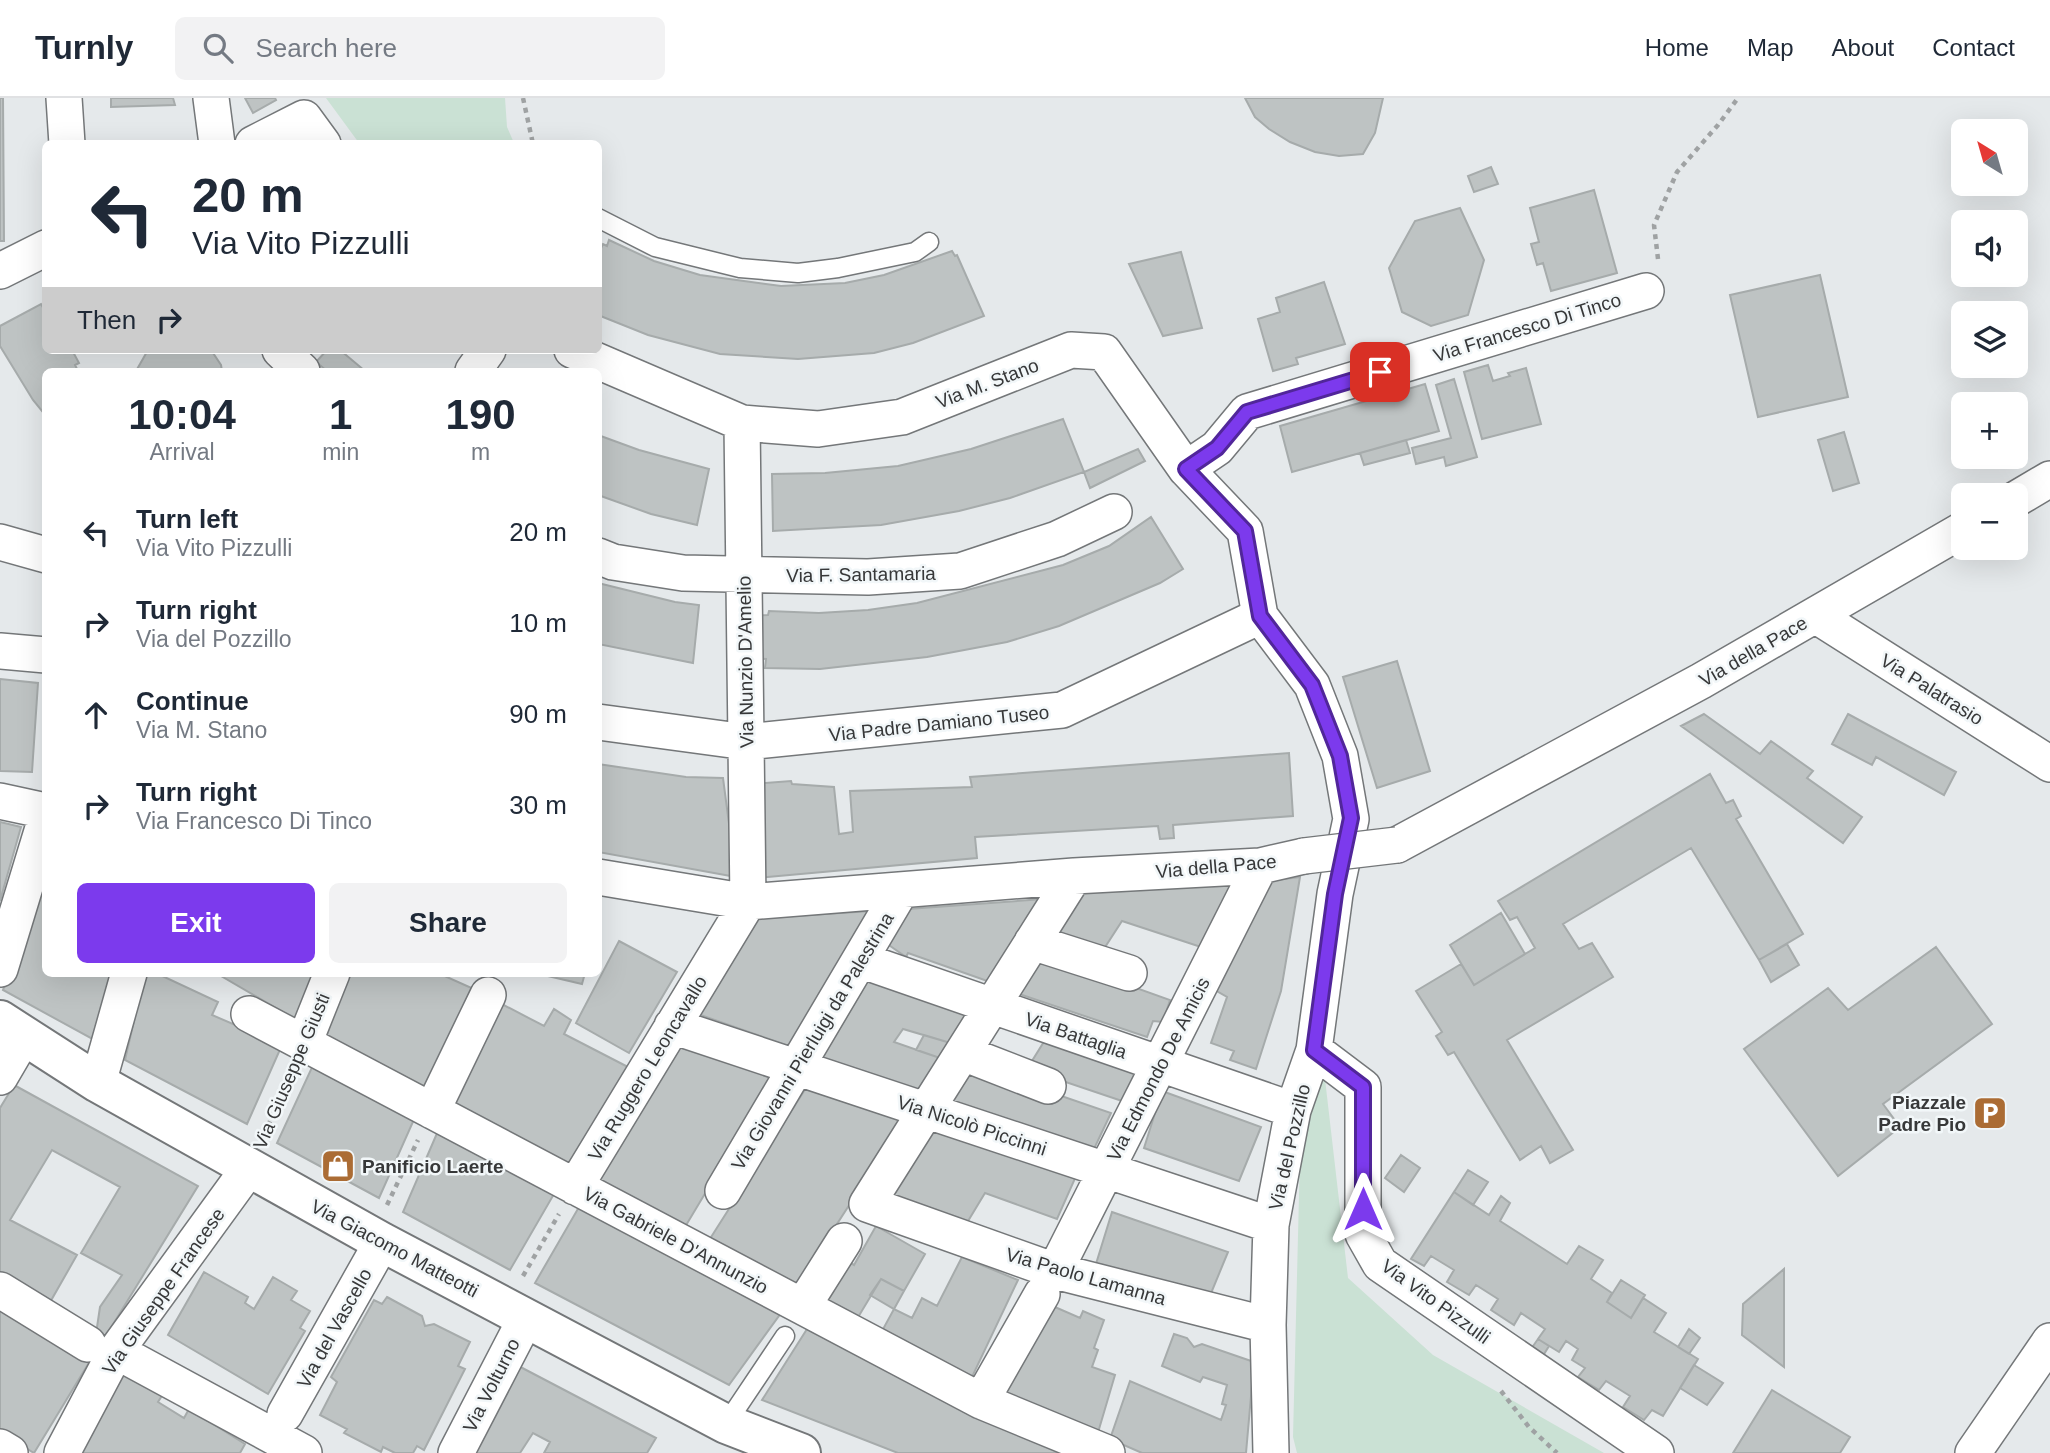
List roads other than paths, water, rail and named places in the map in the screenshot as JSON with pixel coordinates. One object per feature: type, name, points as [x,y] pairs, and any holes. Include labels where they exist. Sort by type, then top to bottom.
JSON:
[{"type":"street","points":[[64,98],[67,140]]},
{"type":"street","points":[[211,98],[216,140]]},
{"type":"street","points":[[271,140],[313,131]]},
{"type":"street","points":[[0,271],[42,250]]},
{"type":"street","name":"Via Francesco Di Tinco","points":[[1186,469],[1217,448],[1247,412],[1646,291]]},
{"type":"street","name":"Via M. Stano","points":[[581,354],[742,423],[818,429],[902,417],[1071,350],[1104,352],[1186,469],[1245,531],[1260,616]]},
{"type":"street","points":[[284,354],[299,368]]},
{"type":"street","name":"Via Nunzio D'Amelio","points":[[742,423],[748,902]]},
{"type":"street","points":[[2028,492],[2050,479]]},
{"type":"street","name":"Via F. Santamaria","points":[[602,558],[613,562],[683,573],[868,577],[960,571],[1057,539],[1114,512]]},
{"type":"street","name":"Via della Pace","points":[[602,878],[748,902],[1074,876],[1260,866],[1304,856],[1397,845],[1689,688],[1951,537]]},
{"type":"street","points":[[0,541],[42,554]]},
{"type":"street","name":"Via Palatrasio","points":[[1815,615],[2050,764]]},
{"type":"street","name":"Via Padre Damiano Tuseo","points":[[602,723],[746,742],[1062,710],[1260,616]]},
{"type":"street","name":"Via del Pozzillo","points":[[1260,616],[1312,685],[1340,756],[1351,818],[1335,894],[1314,1050],[1293,1110],[1271,1225],[1268,1325],[1271,1453]]},
{"type":"street","points":[[0,651],[42,655]]},
{"type":"street","points":[[0,801],[42,810]]},
{"type":"street","points":[[0,969],[42,831]]},
{"type":"street","name":"Via Edmondo De Amicis","points":[[981,1401],[1049,1283],[1108,1171],[1260,866]]},
{"type":"street","points":[[926,1110],[1074,876]]},
{"type":"street","name":"Via Giovanni Pierluigi da Palestrina","points":[[723,1191],[901,890]]},
{"type":"street","name":"Via Ruggero Leoncavallo","points":[[575,1187],[748,902]]},
{"type":"street","points":[[1032,942],[1129,973]]},
{"type":"street","name":"Via Battaglia","points":[[860,960],[1293,1110]]},
{"type":"street","points":[[98,1083],[128,977]]},
{"type":"street","name":"Via Giuseppe Giusti","points":[[304,1043],[330,977]]},
{"type":"street","points":[[432,1111],[488,995]]},
{"type":"street","name":"Via Gabriele D'Annunzio","points":[[249,1014],[981,1401],[1107,1453]]},
{"type":"street","name":"Via Nicolò Piccinni","points":[[672,1026],[1271,1225]]},
{"type":"street","points":[[0,1077],[12,1028]]},
{"type":"street","name":"Via Giacomo Matteotti","points":[[12,1028],[98,1083],[377,1239],[726,1424],[801,1453]]},
{"type":"street","name":"Via Vito Pizzulli","points":[[1314,1050],[1363,1087],[1363,1234],[1380,1264],[1656,1453]]},
{"type":"street","points":[[963,1053],[1048,1086]]},
{"type":"street","name":"Via Paolo Lamanna","points":[[926,1110],[867,1204],[1049,1283],[1268,1325]]},
{"type":"street","name":"Via Giuseppe Francese","points":[[61,1453],[102,1348],[249,1168]]},
{"type":"street","name":"Via del Vascello","points":[[275,1433],[377,1239]]},
{"type":"street","points":[[803,1306],[844,1241]]},
{"type":"street","points":[[0,1290],[102,1348],[275,1433],[304,1453]]},
{"type":"street","name":"Via Volturno","points":[[456,1453],[515,1312]]},
{"type":"street","points":[[1973,1453],[2050,1341]]},
{"type":"street","points":[[0,1447],[10,1453]]},
{"type":"lane","points":[[602,220],[655,247],[740,268],[797,273],[838,268],[915,251],[929,242]]},
{"type":"lane","points":[[726,1424],[785,1336]]},
{"type":"place","name":"Piazzale Padre Pio","points":[[1990,1113]]},
{"type":"place","name":"Panificio Laerte","points":[[338,1166]]}]
